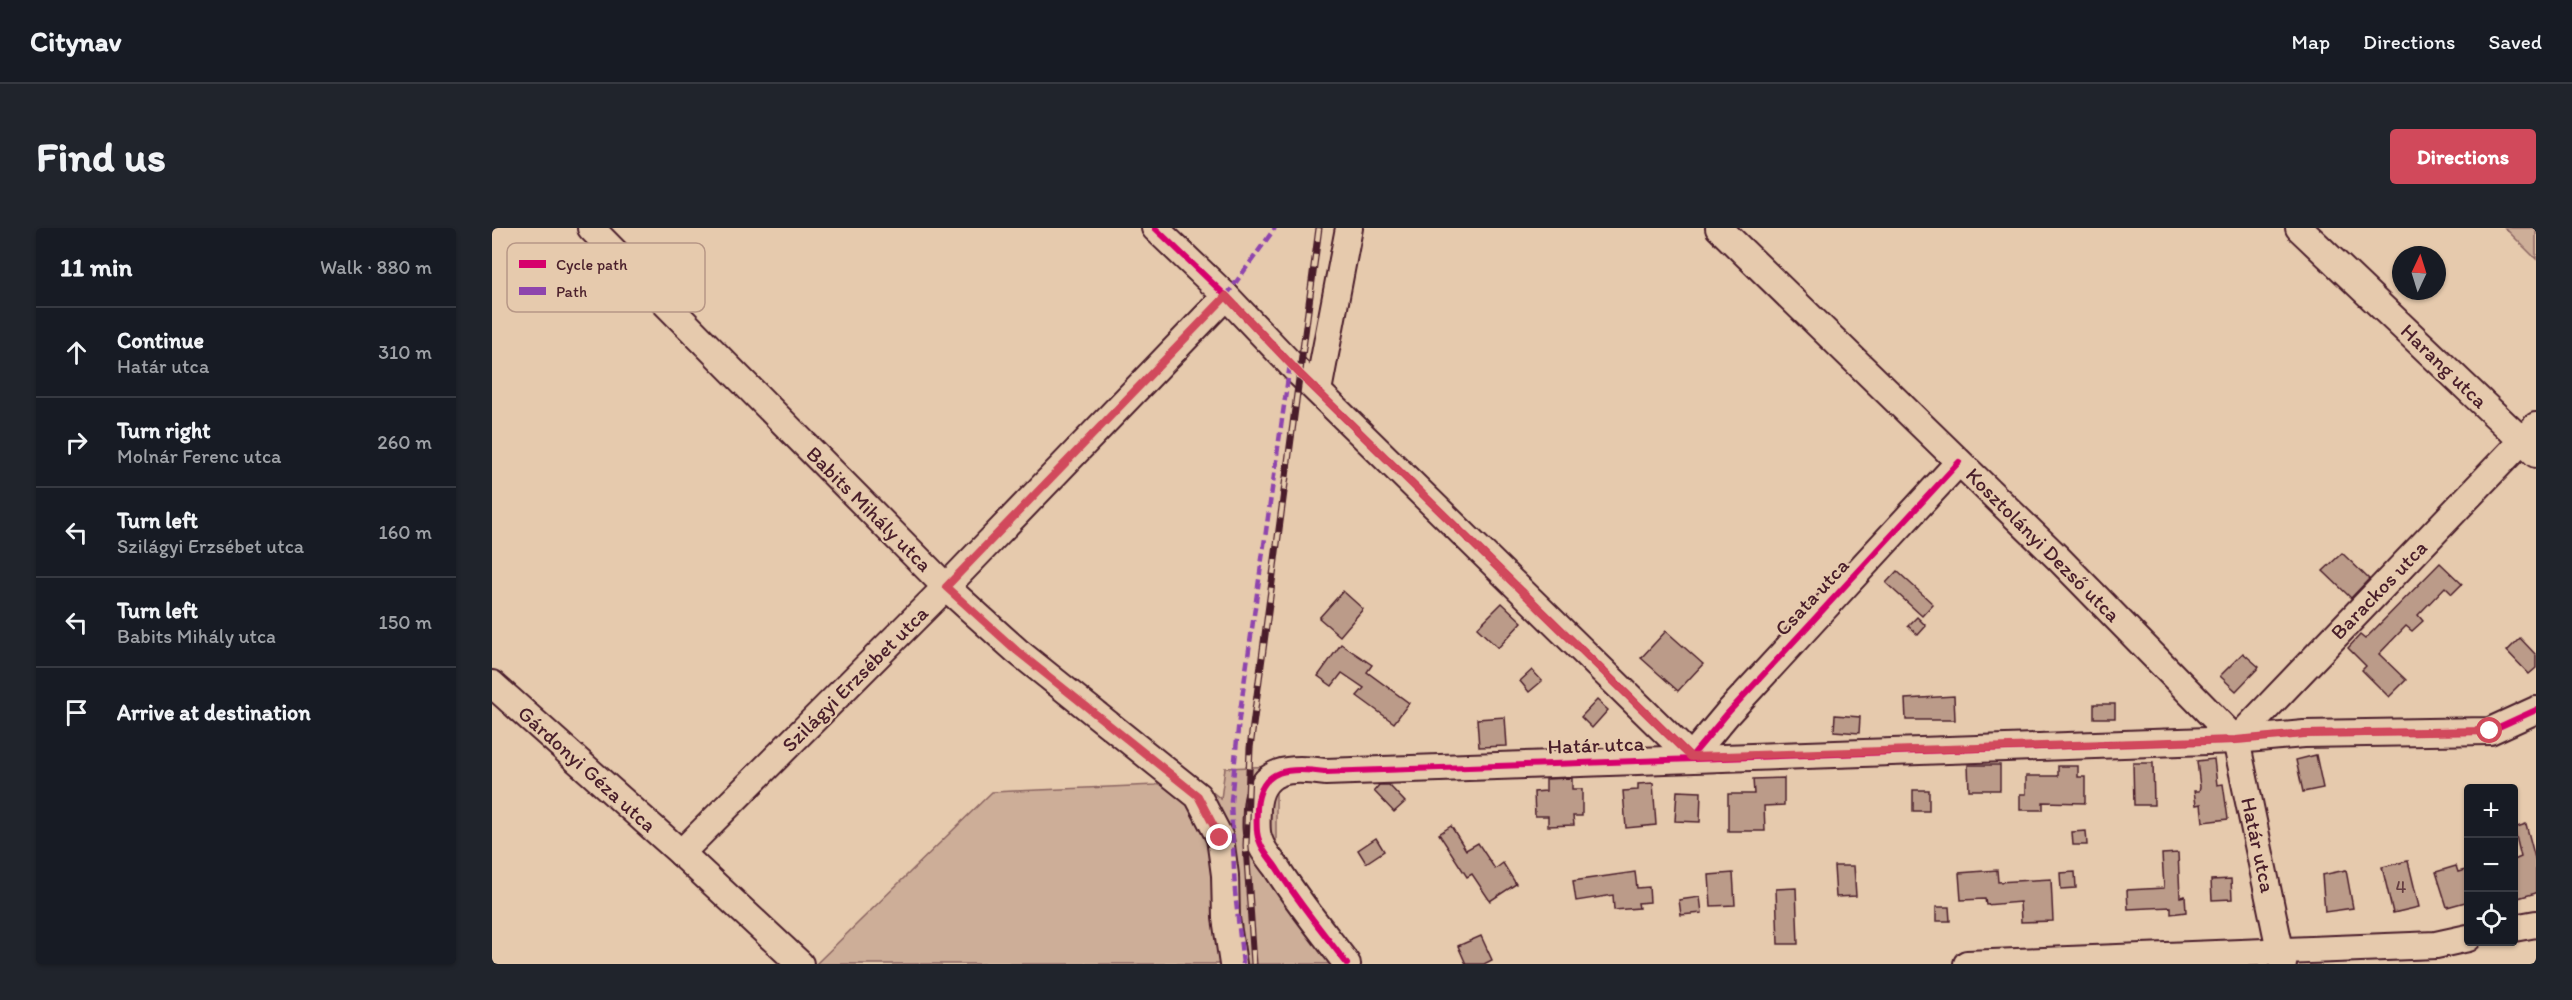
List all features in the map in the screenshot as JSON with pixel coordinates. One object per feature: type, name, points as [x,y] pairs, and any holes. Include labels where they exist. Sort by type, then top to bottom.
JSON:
[{"type":"street","name":"Babits Mihály utca","points":[[591,228],[606,243]]},
{"type":"street","points":[[1155,228],[1226,296],[1318,392],[1691,757]]},
{"type":"street","points":[[1318,392],[1349,228]]},
{"type":"street","name":"Kosztolányi Dezső utca","points":[[1719,228],[2058,558],[2236,740]]},
{"type":"street","name":"Harang utca","points":[[2299,228],[2531,440]]},
{"type":"street","name":"Szilágyi Erzsébet utca","points":[[681,853],[946,587],[1226,296]]},
{"type":"street","name":"Babits Mihály utca","points":[[674,312],[946,587],[1017,651],[1198,796],[1220,838],[1225,875],[1226,918],[1233,964]]},
{"type":"street","name":"Barackos utca","points":[[2236,740],[2531,440]]},
{"type":"street","name":"Csata utca","points":[[1691,757],[1727,714],[1959,462]]},
{"type":"street","name":"Gárdonyi Géza utca","points":[[492,684],[681,853],[800,964]]},
{"type":"street","name":"Határ utca","points":[[1347,964],[1281,876],[1258,840],[1256,824],[1258,793],[1263,783],[1281,771],[1305,769],[1325,772],[1691,757],[2236,740],[2304,734],[2490,731],[2536,710]]},
{"type":"street","name":"Határ utca","points":[[2236,740],[2282,957]]},
{"type":"street","points":[[2518,927],[2536,924]]},
{"type":"street","points":[[1967,964],[2438,954],[2464,941]]},
{"type":"shaded area","points":[[2505,228],[2536,228],[2536,259]]},
{"type":"shaded area","points":[[1176,762],[1221,799],[1225,768],[1276,766],[1276,849],[1361,964],[816,964],[992,792],[1156,785]]},
{"type":"building","points":[[2342,553],[2369,579],[2351,598],[2323,571]]},
{"type":"building","points":[[2440,563],[2462,584],[2452,594],[2445,587],[2418,615],[2423,621],[2412,631],[2406,626],[2379,654],[2406,680],[2389,697],[2362,670],[2366,666],[2348,648],[2360,635],[2365,639]]},
{"type":"building","points":[[1897,571],[1933,604],[1922,616],[1886,583]]},
{"type":"building","points":[[1343,591],[1363,609],[1340,636],[1319,618]]},
{"type":"building","points":[[1502,603],[1522,622],[1498,648],[1477,628]]},
{"type":"building","points":[[1917,617],[1926,626],[1918,635],[1908,626]]},
{"type":"building","points":[[1666,631],[1703,664],[1678,691],[1641,658]]},
{"type":"building","points":[[2520,638],[2536,655],[2536,668],[2529,674],[2507,651]]},
{"type":"building","points":[[1341,644],[1372,665],[1367,672],[1409,703],[1394,723],[1357,696],[1364,688],[1342,673],[1332,686],[1318,676]]},
{"type":"building","points":[[2243,653],[2259,667],[2236,691],[2220,676]]},
{"type":"building","points":[[1532,670],[1542,681],[1529,692],[1520,681]]},
{"type":"building","points":[[1954,696],[1955,720],[1906,720],[1905,699]]},
{"type":"building","points":[[1597,700],[1608,710],[1592,728],[1581,717]]},
{"type":"building","points":[[2094,704],[2115,704],[2115,718],[2094,718]]},
{"type":"building","points":[[1835,715],[1860,717],[1859,733],[1834,731]]},
{"type":"building","points":[[1505,717],[1507,746],[1479,747],[1477,719]]},
{"type":"building","points":[[2316,755],[2323,788],[2303,792],[2296,760]]},
{"type":"building","points":[[2214,759],[2217,785],[2223,784],[2228,819],[2203,822],[2201,804],[2196,805],[2194,791],[2199,791],[2200,787],[2197,761]]},
{"type":"building","points":[[2133,763],[2153,763],[2154,805],[2134,805]]},
{"type":"building","points":[[1968,765],[2000,765],[2000,790],[1969,790]]},
{"type":"building","points":[[2058,766],[2078,766],[2078,777],[2085,777],[2085,803],[2043,802],[2043,810],[2020,810],[2020,794],[2026,794],[2026,776],[2058,776]]},
{"type":"building","points":[[1572,778],[1572,789],[1582,789],[1582,816],[1573,816],[1574,825],[1548,826],[1548,816],[1535,816],[1534,792],[1546,791],[1546,779]]},
{"type":"building","points":[[1784,778],[1784,805],[1764,806],[1765,831],[1728,831],[1728,794],[1754,794],[1753,779]]},
{"type":"building","points":[[1653,783],[1656,825],[1626,828],[1623,791],[1638,790],[1638,784]]},
{"type":"building","points":[[1379,785],[1389,785],[1405,802],[1394,812],[1374,791]]},
{"type":"building","points":[[1913,790],[1929,790],[1929,811],[1913,811]]},
{"type":"building","points":[[1677,791],[1701,792],[1700,822],[1675,821]]},
{"type":"building","points":[[2526,824],[2536,862],[2536,893],[2518,898],[2518,858],[2521,857],[2518,827]]},
{"type":"building","points":[[1451,826],[1466,850],[1478,843],[1495,869],[1503,863],[1516,884],[1490,901],[1472,874],[1467,877],[1439,834]]},
{"type":"building","points":[[2086,831],[2087,845],[2073,845],[2072,832]]},
{"type":"building","points":[[1376,838],[1384,851],[1366,863],[1358,850]]},
{"type":"building","points":[[2178,853],[2180,897],[2185,896],[2186,912],[2171,914],[2171,907],[2128,909],[2127,890],[2164,888],[2162,854]]},
{"type":"building","points":[[2408,861],[2419,907],[2393,913],[2382,867]]},
{"type":"building","points":[[1834,866],[1854,866],[1856,896],[1836,897]]},
{"type":"building","points":[[2456,866],[2458,872],[2464,870],[2464,902],[2447,907],[2436,872]]},
{"type":"building","points":[[1997,870],[1998,882],[2051,879],[2053,921],[2021,922],[2020,902],[1986,905],[1985,899],[1961,900],[1959,873]]},
{"type":"building","points":[[2346,870],[2353,908],[2325,912],[2322,875]]},
{"type":"building","points":[[1635,872],[1637,888],[1649,887],[1650,902],[1638,903],[1639,908],[1614,910],[1613,895],[1576,901],[1573,881]]},
{"type":"building","points":[[2075,872],[2076,888],[2061,889],[2060,873]]},
{"type":"building","points":[[1733,873],[1735,905],[1711,906],[1709,875]]},
{"type":"building","points":[[2231,879],[2232,899],[2212,900],[2211,880]]},
{"type":"building","points":[[1796,888],[1798,944],[1778,944],[1776,889]]},
{"type":"building","points":[[1700,897],[1702,913],[1681,915],[1679,900]]},
{"type":"building","points":[[1936,907],[1949,907],[1950,921],[1936,921]]},
{"type":"building","points":[[1481,936],[1492,960],[1484,964],[1466,964],[1458,946]]},
{"type":"railway","points":[[1254,964],[1246,846],[1250,748],[1319,228]]},
{"type":"marked path","points":[[1226,296],[1275,228]]},
{"type":"marked path","points":[[1243,964],[1235,892],[1231,801],[1239,719],[1290,364]]},
{"type":"cycle path","points":[[1155,228],[1226,296],[1300,374],[1691,757],[1727,714],[1959,462]]},
{"type":"cycle path","points":[[1347,964],[1293,892],[1264,851],[1259,840],[1256,824],[1259,794],[1264,784],[1279,773],[1289,770],[1325,772],[2236,740],[2304,734],[2490,731],[2536,710]]},
{"type":"route","points":[[1220,838],[1198,796],[1017,651],[946,587],[1226,296],[1300,374],[1691,757],[2236,740],[2304,734],[2490,731]]}]
